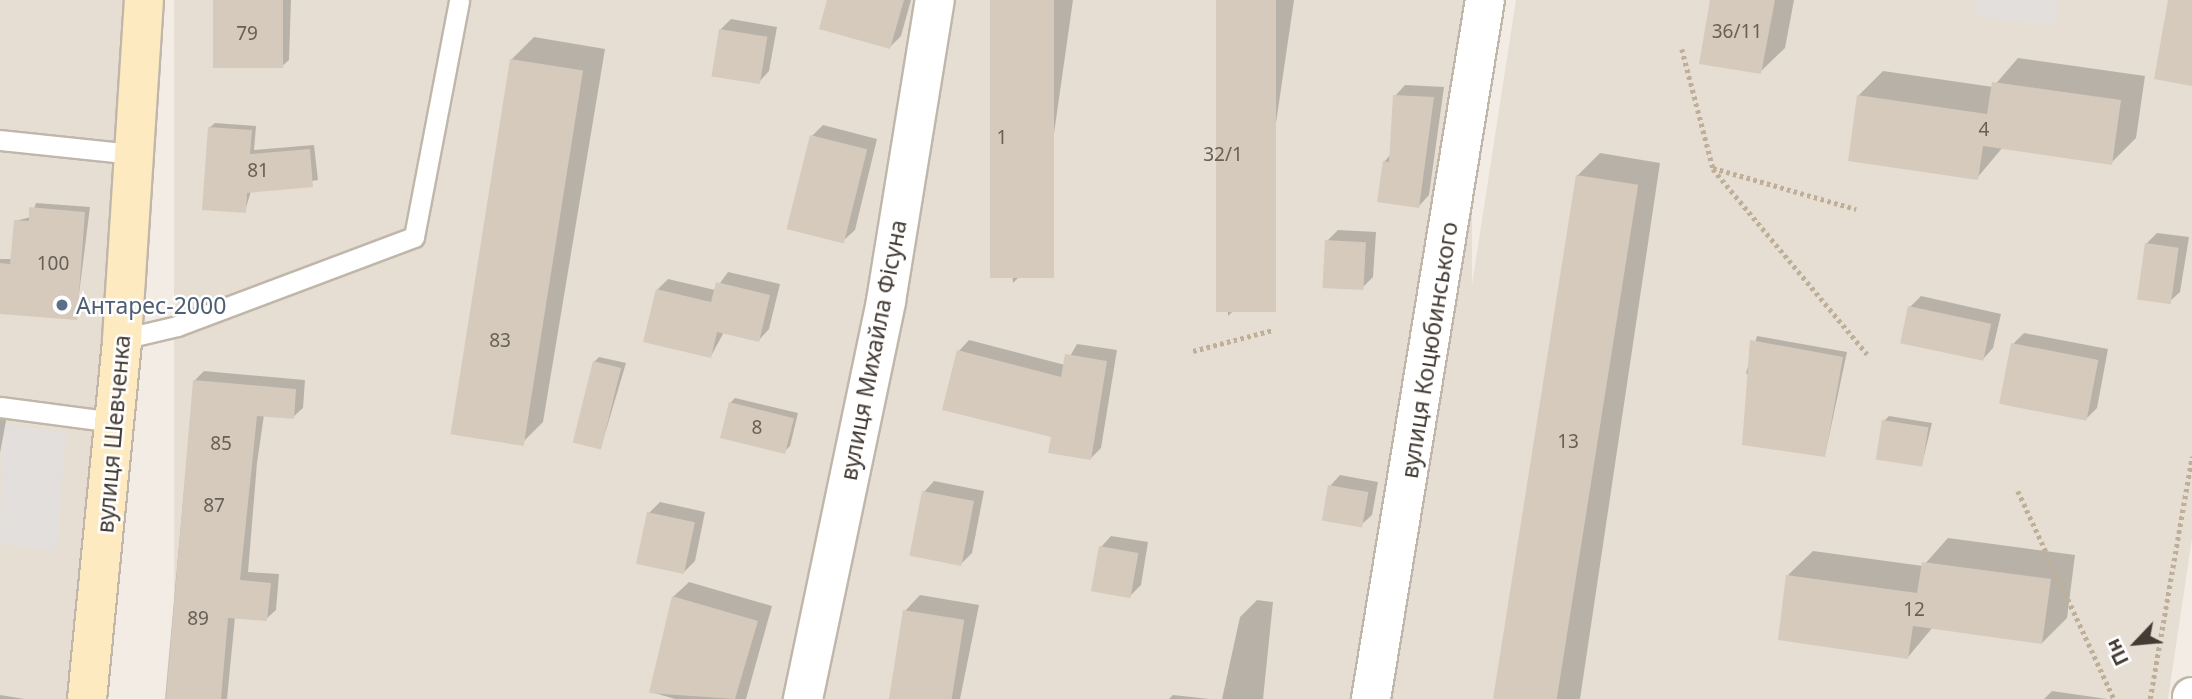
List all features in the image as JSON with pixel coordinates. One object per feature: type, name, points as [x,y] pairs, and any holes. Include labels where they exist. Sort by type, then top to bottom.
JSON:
[{"type":"street","name":"вулиця Шевченка","points":[[86,699],[122,339],[144,0]]},
{"type":"street","name":"вулиця Михайла Фісуна","points":[[803,699],[886,301],[935,0]]},
{"type":"street","name":"вулиця Коцюбинського","points":[[1371,699],[1485,0]]},
{"type":"lane","points":[[122,339],[177,326],[414,237],[459,0]]},
{"type":"lane","points":[[0,140],[134,155]]},
{"type":"lane","points":[[0,407],[114,422]]},
{"type":"path","points":[[1682,49],[1713,169],[1867,354]]},
{"type":"path","points":[[1713,169],[1856,209]]},
{"type":"path","points":[[1193,351],[1273,330]]},
{"type":"path","points":[[2150,699],[2192,457]]},
{"type":"path","points":[[2018,491],[2114,699]]},
{"type":"shaded area","points":[[0,0],[135,0],[79,699],[0,699]]},
{"type":"shaded area","points":[[174,0],[1472,0],[1472,699],[174,699]]},
{"type":"shaded area","points":[[1516,0],[2192,0],[2192,538],[2168,699],[1408,699]]},
{"type":"shaded area","points":[[1975,0],[2058,0],[2055,27],[1974,15]]},
{"type":"shaded area","points":[[2,424],[66,433],[57,551],[0,544]]},
{"type":"building","points":[[213,0],[283,0],[283,68],[213,68]]},
{"type":"building","points":[[827,0],[904,0],[890,49],[819,29]]},
{"type":"building","points":[[990,0],[1054,0],[1054,278],[990,278]]},
{"type":"building","points":[[1216,0],[1276,0],[1276,312],[1216,312]]},
{"type":"building","points":[[1710,0],[1775,0],[1761,74],[1699,64]]},
{"type":"building","points":[[2168,0],[2192,0],[2192,86],[2154,79]]},
{"type":"building","points":[[719,29],[767,37],[760,84],[711,76]]},
{"type":"building","points":[[510,59],[583,71],[524,446],[451,434]]},
{"type":"building","points":[[1992,82],[2121,100],[2112,165],[1983,146],[1978,180],[1848,161],[1857,95],[1987,114]]},
{"type":"building","points":[[1393,95],[1434,97],[1419,208],[1377,202],[1383,161],[1389,162]]},
{"type":"building","points":[[208,127],[252,130],[250,154],[310,149],[313,187],[247,193],[246,213],[202,210]]},
{"type":"building","points":[[810,135],[867,149],[844,243],[787,229]]},
{"type":"building","points":[[1576,175],[1638,185],[1557,699],[1493,698]]},
{"type":"building","points":[[29,207],[85,212],[77,320],[0,314],[0,263],[10,264],[14,220],[29,221]]},
{"type":"building","points":[[1325,240],[1366,242],[1363,290],[1322,288]]},
{"type":"building","points":[[2145,243],[2179,248],[2171,304],[2137,299]]},
{"type":"building","points":[[716,282],[770,295],[759,342],[717,332],[711,358],[643,342],[656,289],[711,302]]},
{"type":"building","points":[[1908,306],[1991,324],[1983,361],[1900,343]]},
{"type":"building","points":[[1750,340],[1843,357],[1825,457],[1742,445]]},
{"type":"building","points":[[2011,343],[2098,360],[2087,421],[1999,404]]},
{"type":"building","points":[[957,350],[1061,377],[1065,354],[1107,361],[1091,460],[1048,453],[1051,437],[942,410]]},
{"type":"building","points":[[593,361],[621,368],[601,450],[573,443]]},
{"type":"building","points":[[193,380],[296,389],[294,419],[257,416],[240,580],[271,583],[267,621],[228,618],[221,699],[166,699]]},
{"type":"building","points":[[729,402],[794,418],[785,454],[720,438]]},
{"type":"building","points":[[1882,420],[1928,427],[1922,467],[1876,460]]},
{"type":"building","points":[[1328,485],[1368,492],[1362,528],[1322,520]]},
{"type":"building","points":[[922,491],[974,501],[961,566],[909,556]]},
{"type":"building","points":[[647,512],[695,522],[684,574],[636,564]]},
{"type":"building","points":[[1099,546],[1138,553],[1130,598],[1091,591]]},
{"type":"building","points":[[1922,562],[2051,579],[2042,644],[1913,626],[1908,659],[1778,640],[1786,575],[1917,593]]},
{"type":"building","points":[[672,596],[758,621],[735,699],[649,693]]},
{"type":"building","points":[[903,610],[964,620],[952,699],[889,699]]},
{"type":"place","name":"Антарес-2000","points":[[62,305]]}]
